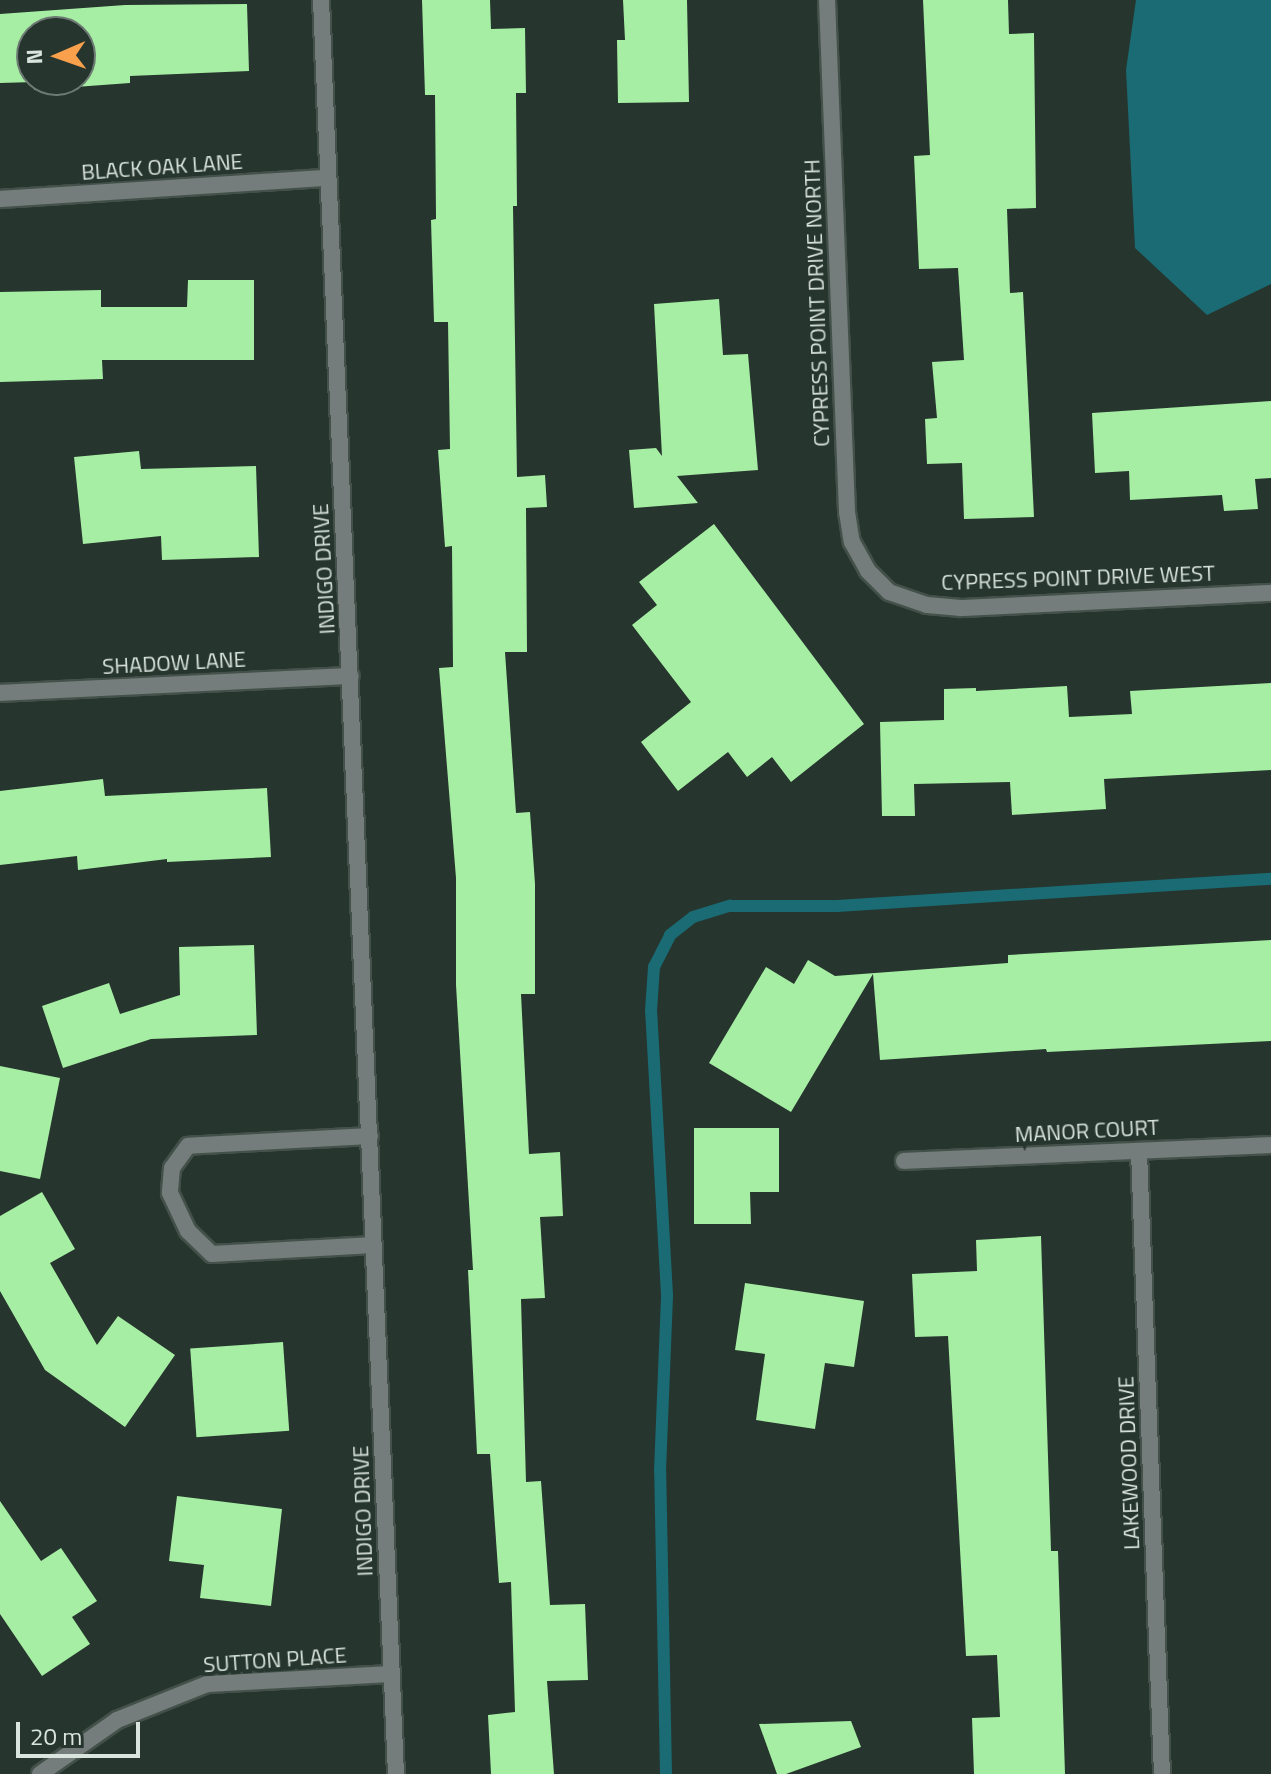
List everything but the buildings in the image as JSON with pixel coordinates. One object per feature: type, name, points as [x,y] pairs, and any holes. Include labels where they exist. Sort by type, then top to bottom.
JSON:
[{"type":"street","name":"INDIGO DRIVE","points":[[321,0],[396,1774]]},
{"type":"street","name":"CYPRESS POINT DRIVE NORTH","points":[[827,0],[847,512],[852,542],[868,571],[889,592]]},
{"type":"street","name":"BLACK OAK LANE","points":[[0,199],[327,178]]},
{"type":"street","name":"CYPRESS POINT DRIVE WEST","points":[[889,592],[927,605],[961,608],[1271,593]]},
{"type":"street","name":"SHADOW LANE","points":[[0,693],[351,676]]},
{"type":"street","points":[[370,1136],[188,1146],[172,1168],[170,1193],[188,1231],[212,1254],[374,1245]]},
{"type":"street","name":"MANOR COURT","points":[[904,1161],[1271,1145]]},
{"type":"street","name":"LAKEWOOD DRIVE","points":[[1139,1151],[1162,1774]]},
{"type":"street","name":"SUTTON PLACE","points":[[40,1774],[117,1720],[207,1684],[392,1674]]},
{"type":"water","points":[[1136,0],[1271,0],[1271,284],[1207,315],[1135,248],[1126,70]]},
{"type":"waterway","points":[[666,1774],[660,1471],[667,1295],[651,1011],[654,967],[670,935],[693,917],[730,906],[837,906],[1271,879]]}]
